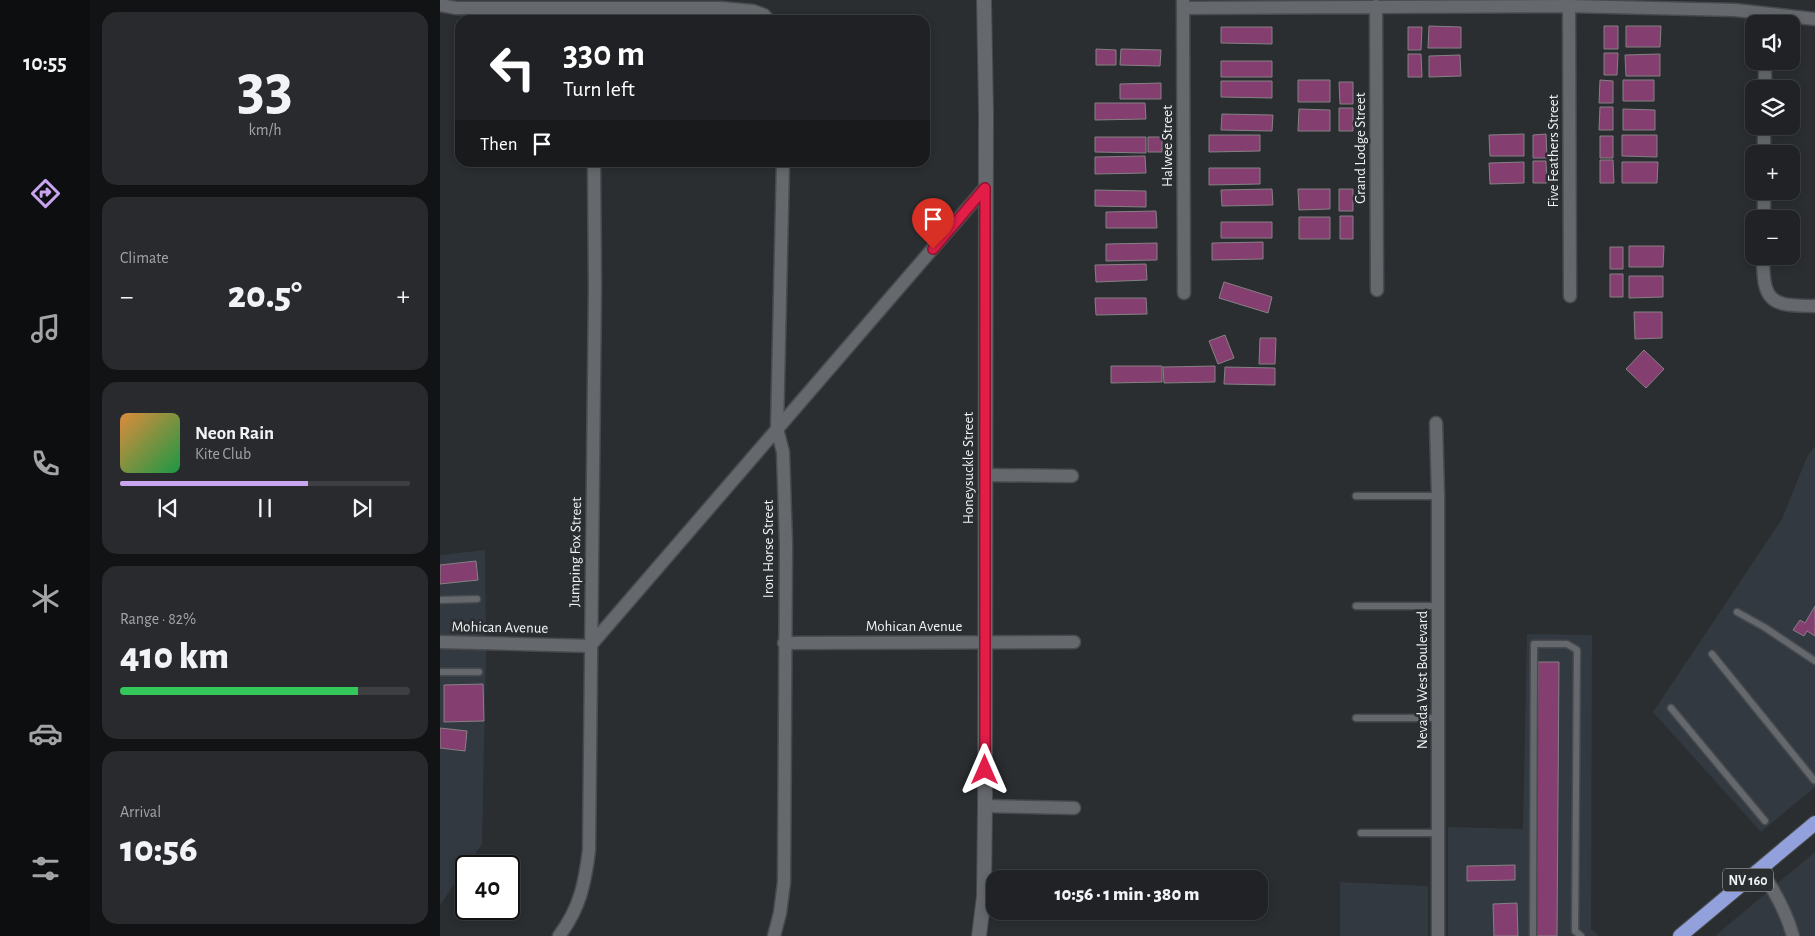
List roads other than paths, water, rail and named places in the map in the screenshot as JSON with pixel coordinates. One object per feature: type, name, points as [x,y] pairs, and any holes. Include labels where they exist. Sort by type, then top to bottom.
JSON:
[{"type":"highway","name":"NV 160","points":[[1680,936],[1815,823]]},
{"type":"street","name":"Honeysuckle Street","points":[[979,936],[984,896],[985,806],[984,0]]},
{"type":"street","points":[[1183,4],[1569,6],[1735,10],[1754,15]]},
{"type":"street","name":"Halwee Street","points":[[1183,4],[1184,292]]},
{"type":"street","points":[[440,5],[456,8],[593,14],[722,8],[753,11],[762,15]]},
{"type":"street","name":"Grand Lodge Street","points":[[1376,6],[1377,290]]},
{"type":"street","name":"Five Feathers Street","points":[[1569,6],[1570,296]]},
{"type":"street","points":[[1800,19],[1815,19]]},
{"type":"street","name":"Jumping Fox Street","points":[[559,936],[571,918],[581,896],[589,850],[595,288],[594,167]]},
{"type":"street","name":"Iron Horse Street","points":[[774,936],[780,913],[784,882],[786,544],[783,452],[777,429],[783,167]]},
{"type":"street","points":[[590,646],[985,188]]},
{"type":"street","points":[[1763,265],[1763,280],[1770,297],[1778,303],[1815,306]]},
{"type":"street","name":"Nevada West Boulevard","points":[[1436,424],[1438,496],[1438,936]]},
{"type":"street","points":[[985,475],[1072,476]]},
{"type":"street","name":"Mohican Avenue","points":[[440,642],[590,646]]},
{"type":"street","name":"Mohican Avenue","points":[[784,642],[1074,642]]},
{"type":"street","points":[[985,806],[1074,808]]},
{"type":"street","points":[[1760,870],[1780,900],[1793,936]]},
{"type":"lane","points":[[1356,496],[1438,496]]},
{"type":"lane","points":[[440,600],[477,600]]},
{"type":"lane","points":[[1356,606],[1438,606]]},
{"type":"lane","points":[[1736,612],[1764,627],[1815,661]]},
{"type":"lane","points":[[1533,936],[1534,644],[1567,644],[1577,650],[1576,934],[1581,936]]},
{"type":"lane","points":[[1712,654],[1814,780]]},
{"type":"lane","points":[[440,672],[479,672]]},
{"type":"lane","points":[[1671,708],[1765,821]]},
{"type":"lane","points":[[1356,718],[1438,718]]},
{"type":"lane","points":[[1361,833],[1438,833]]}]
